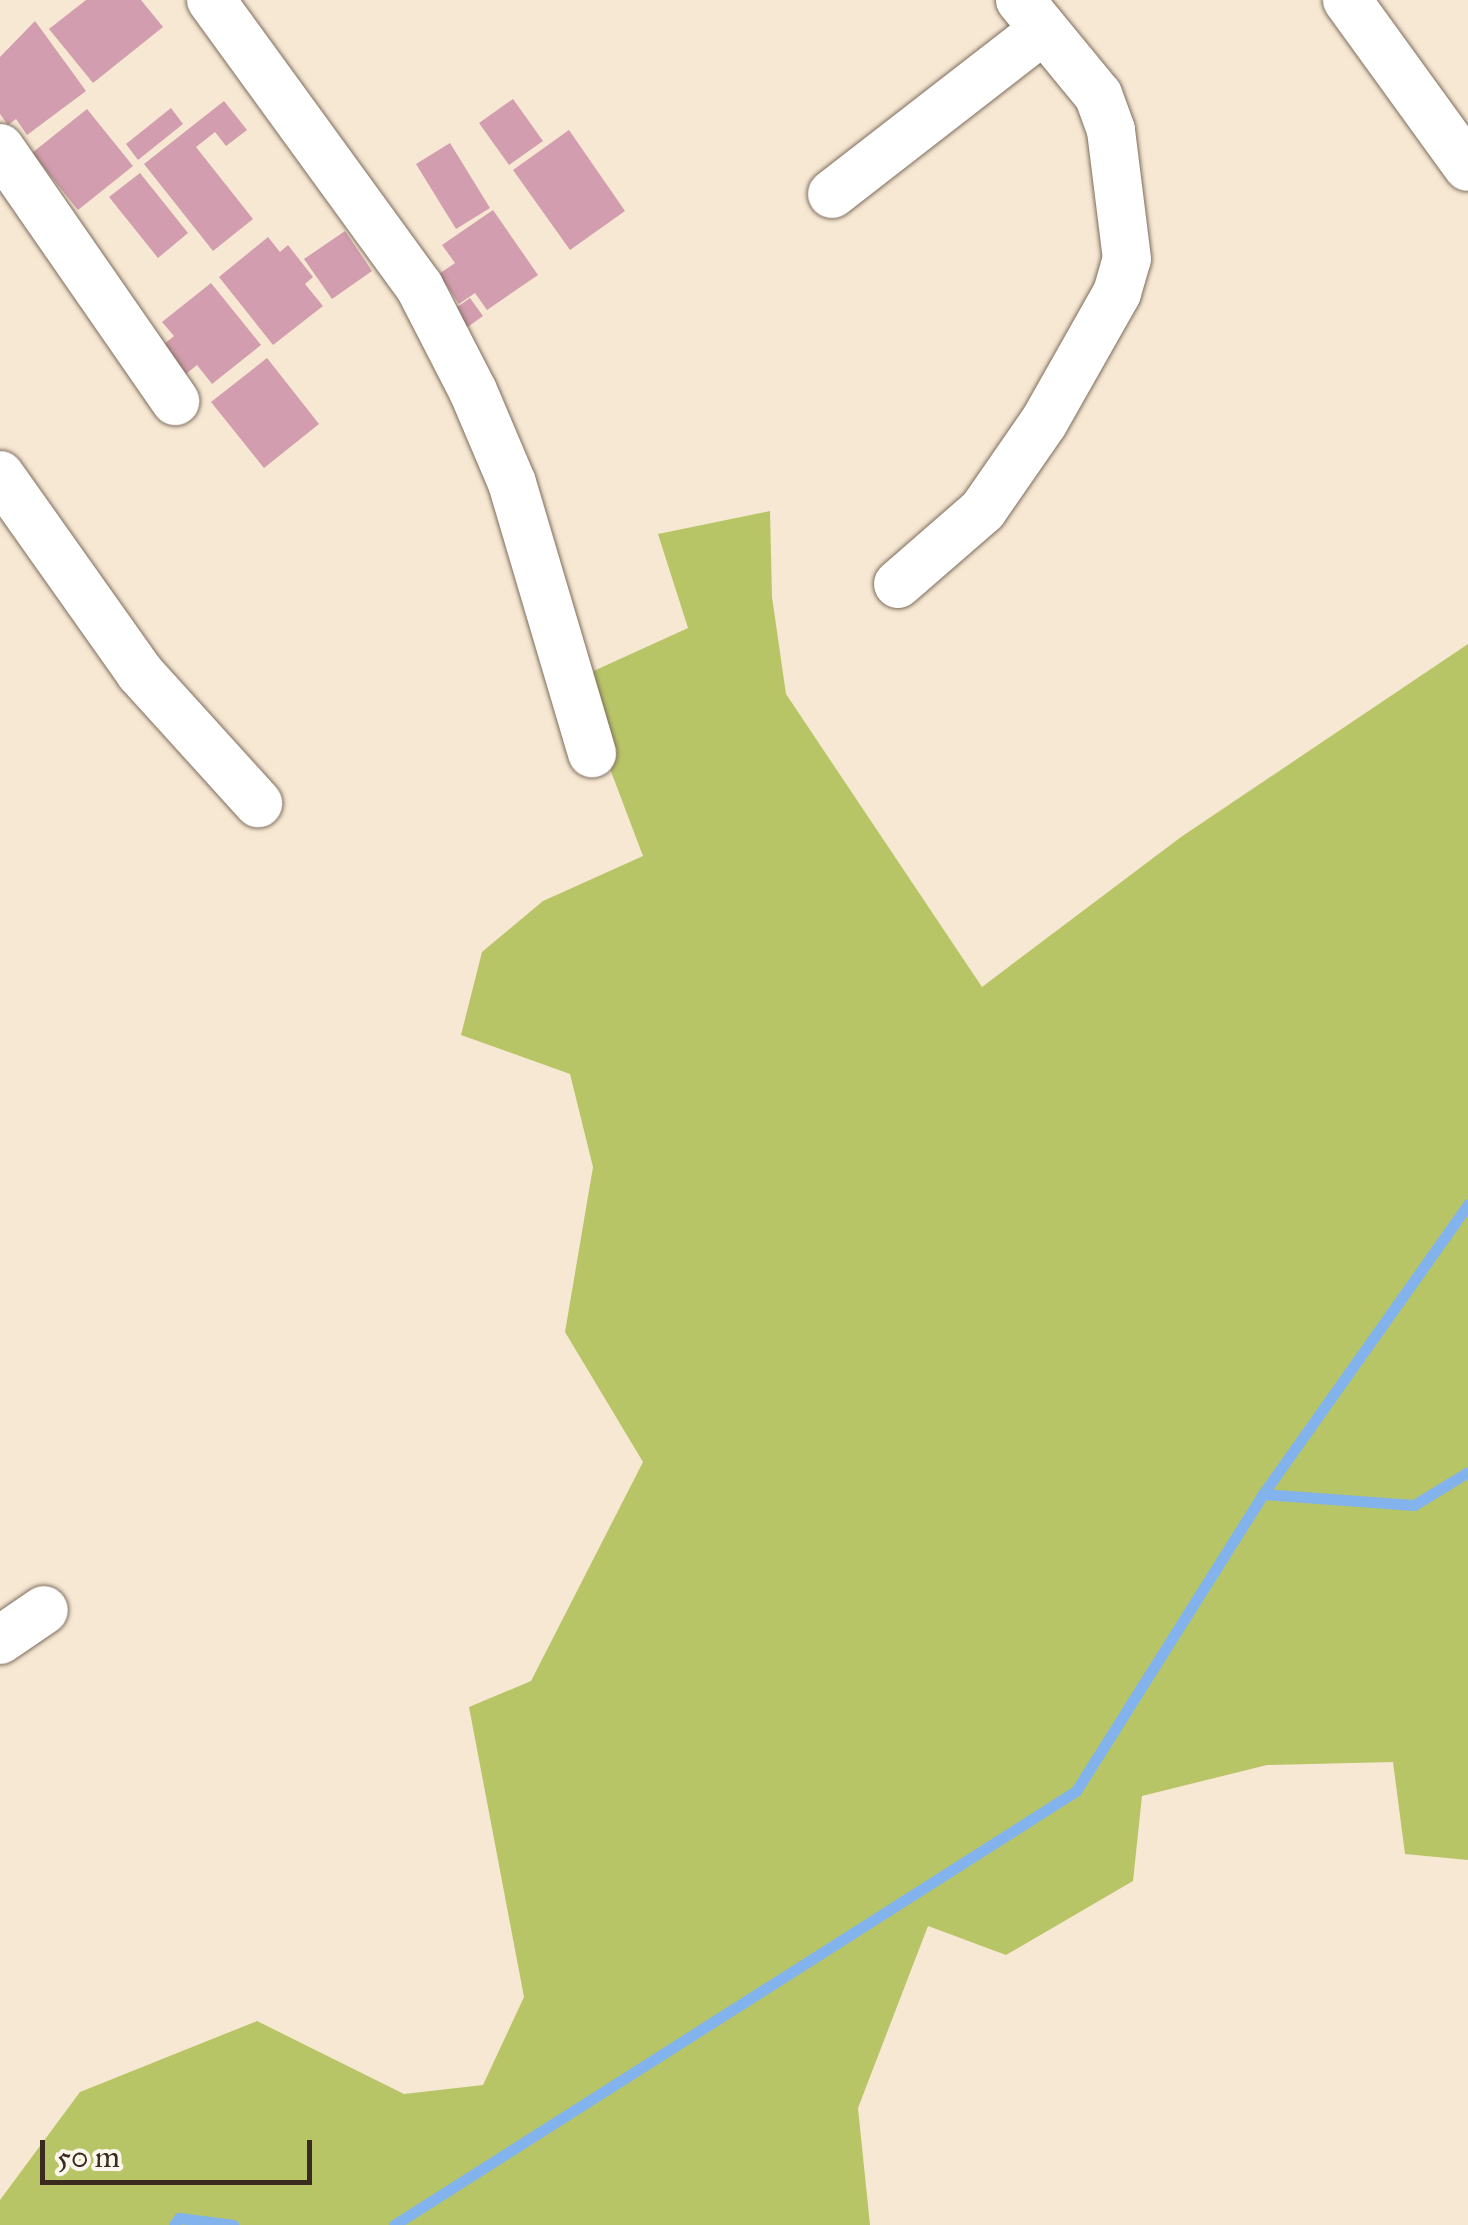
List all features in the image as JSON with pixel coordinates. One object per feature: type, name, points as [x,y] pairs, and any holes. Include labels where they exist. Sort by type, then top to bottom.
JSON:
[{"type":"street","points":[[211,0],[418,286],[473,392],[512,483],[592,753]]},
{"type":"street","points":[[1347,0],[1468,167]]},
{"type":"street","points":[[832,194],[1031,16],[1098,95],[1112,130],[1127,259],[1117,293],[1044,422],[983,510],[898,584]]},
{"type":"street","points":[[0,148],[175,401]]},
{"type":"street","points":[[0,475],[140,673],[258,803]]},
{"type":"street","points":[[0,1640],[44,1610]]},
{"type":"green space","points":[[770,511],[772,597],[786,694],[982,987],[1181,837],[1468,644],[1468,1860],[1405,1854],[1393,1762],[1267,1765],[1142,1796],[1133,1881],[1006,1955],[928,1926],[858,2108],[870,2225],[0,2225],[0,2200],[80,2092],[257,2021],[404,2094],[483,2085],[524,1997],[469,1707],[531,1681],[643,1462],[565,1332],[593,1167],[570,1074],[461,1035],[482,952],[543,901],[643,856],[576,679],[688,628],[658,534]]},
{"type":"building","points":[[86,0],[141,0],[163,27],[93,83],[49,29]]},
{"type":"building","points":[[35,21],[86,91],[27,135],[16,119],[8,125],[0,114],[0,57]]},
{"type":"building","points":[[513,99],[543,141],[509,165],[479,123]]},
{"type":"building","points":[[224,101],[247,130],[226,146],[215,132],[196,147],[253,219],[213,251],[144,164]]},
{"type":"building","points":[[171,108],[183,124],[138,160],[126,144]]},
{"type":"building","points":[[87,109],[133,166],[78,210],[32,153]]},
{"type":"building","points":[[569,130],[625,211],[570,250],[513,170]]},
{"type":"building","points":[[450,143],[490,208],[456,229],[416,164]]},
{"type":"building","points":[[140,173],[188,233],[158,258],[109,197]]},
{"type":"building","points":[[493,210],[538,275],[487,310],[475,293],[459,304],[439,274],[455,263],[442,245]]},
{"type":"building","points":[[345,231],[372,271],[332,299],[304,259]]},
{"type":"building","points":[[268,237],[280,252],[288,245],[313,277],[305,284],[323,306],[273,345],[219,277]]},
{"type":"building","points":[[211,283],[261,345],[212,384],[197,365],[186,374],[163,345],[174,336],[162,322]]},
{"type":"building","points":[[470,298],[483,316],[455,336],[443,317]]},
{"type":"building","points":[[267,358],[319,424],[264,468],[211,402]]},
{"type":"waterway","points":[[394,2225],[1076,1791],[1263,1494],[1468,1204]]},
{"type":"waterway","points":[[1263,1494],[1414,1505],[1468,1472]]},
{"type":"waterway","points":[[174,2225],[179,2218],[234,2225]]}]
